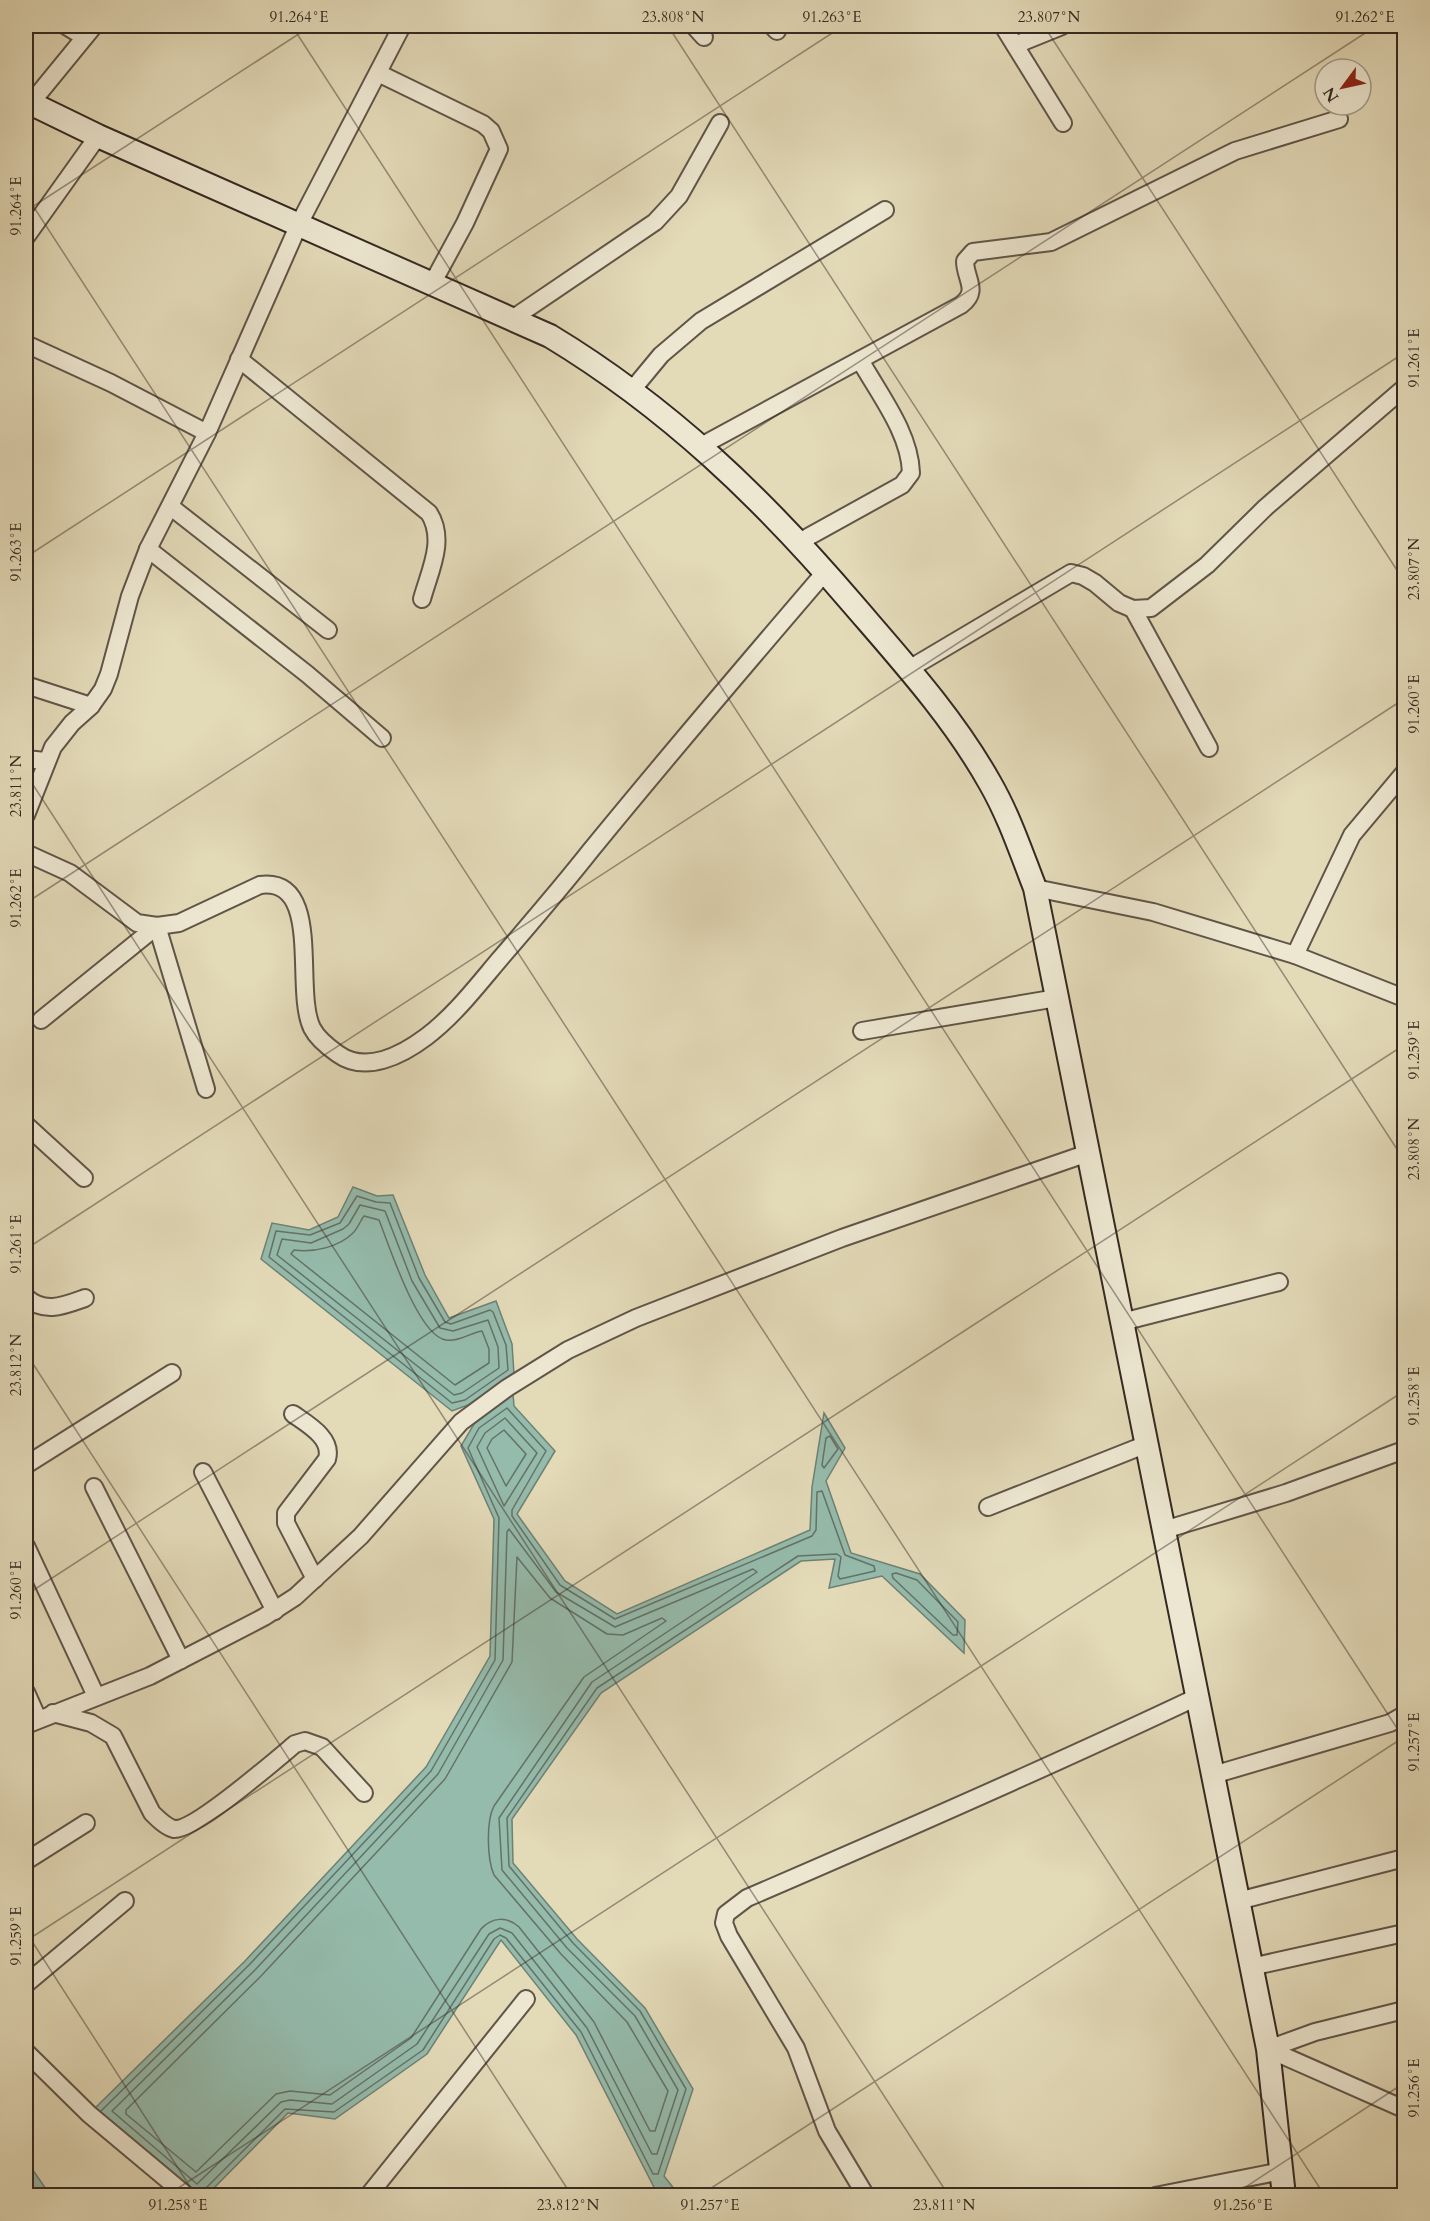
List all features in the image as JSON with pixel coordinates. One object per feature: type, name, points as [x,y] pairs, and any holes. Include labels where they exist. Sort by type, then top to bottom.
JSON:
[{"type":"street","points":[[66,26],[89,31],[28,102],[98,136],[550,336],[662,411],[799,542],[826,571],[909,669],[961,737],[991,783],[1010,823],[1035,888],[1058,998],[1268,2049],[1284,2196]]},
{"type":"street","points":[[26,815],[45,761],[62,734],[91,706],[109,674],[130,596],[148,549],[207,433],[298,224],[402,26]]},
{"type":"street","points":[[1003,26],[1063,123]]},
{"type":"street","points":[[1015,45],[1062,26]]},
{"type":"street","points":[[378,72],[483,124],[491,131],[499,149],[470,213],[432,284]]},
{"type":"street","points":[[700,446],[969,300],[972,284],[965,261],[973,252],[1051,243],[1235,151],[1339,119]]},
{"type":"street","points":[[512,319],[656,222],[679,196],[720,123]]},
{"type":"street","points":[[26,237],[98,136]]},
{"type":"street","points":[[632,390],[661,355],[701,321],[885,210]]},
{"type":"street","points":[[26,344],[111,383],[207,433]]},
{"type":"street","points":[[239,359],[429,513],[436,525],[438,543],[422,599]]},
{"type":"street","points":[[799,542],[902,485],[911,473],[911,456],[904,439],[860,360]]},
{"type":"street","points":[[909,669],[1059,578],[1071,573],[1083,576],[1119,603],[1133,609],[1151,608],[1207,565],[1266,507],[1404,388]]},
{"type":"street","points":[[171,507],[328,630]]},
{"type":"street","points":[[148,549],[307,674],[382,738]]},
{"type":"street","points":[[26,853],[70,873],[137,923],[158,926],[179,923],[260,885],[271,884],[280,887],[294,897],[301,913],[305,1006],[312,1029],[340,1055],[358,1062],[382,1062],[426,1037],[474,989],[565,883],[692,726],[826,571]]},
{"type":"street","points":[[1133,609],[1209,748]]},
{"type":"street","points":[[26,684],[91,706]]},
{"type":"street","points":[[26,759],[45,761]]},
{"type":"street","points":[[1295,955],[1352,835],[1404,772]]},
{"type":"street","points":[[1035,888],[1153,912],[1295,955],[1404,999]]},
{"type":"street","points":[[40,1020],[158,926]]},
{"type":"street","points":[[158,926],[206,1089]]},
{"type":"street","points":[[862,1031],[1058,998]]},
{"type":"street","points":[[26,1125],[84,1178]]},
{"type":"street","points":[[39,1719],[150,1676],[275,1611],[315,1580],[361,1536],[462,1422],[507,1388],[568,1350],[636,1318],[842,1238],[1088,1153]]},
{"type":"street","points":[[1122,1322],[1279,1282]]},
{"type":"street","points":[[26,1297],[33,1304],[46,1308],[59,1308],[85,1298]]},
{"type":"street","points":[[26,1465],[172,1373]]},
{"type":"street","points":[[293,1414],[317,1432],[325,1441],[329,1451],[327,1459],[285,1513],[286,1523],[315,1580]]},
{"type":"street","points":[[988,1507],[1147,1444]]},
{"type":"street","points":[[1164,1530],[1286,1493],[1404,1450]]},
{"type":"street","points":[[204,1472],[275,1611]]},
{"type":"street","points":[[94,1487],[181,1660]]},
{"type":"street","points":[[26,1546],[96,1696]]},
{"type":"street","points":[[26,1692],[39,1719]]},
{"type":"street","points":[[866,2196],[827,2132],[796,2048],[729,1936],[724,1923],[726,1914],[747,1898],[1057,1763],[1197,1697]]},
{"type":"street","points":[[1213,1775],[1390,1724],[1404,1715]]},
{"type":"street","points":[[39,1719],[91,1723],[113,1736],[152,1813],[159,1821],[174,1829],[186,1827],[244,1786],[295,1744],[305,1741],[322,1748],[364,1793]]},
{"type":"street","points":[[26,1861],[86,1823]]},
{"type":"street","points":[[1238,1902],[1404,1858]]},
{"type":"street","points":[[26,1984],[125,1901]]},
{"type":"street","points":[[1251,1967],[1404,1933]]},
{"type":"street","points":[[368,2196],[526,1999]]},
{"type":"street","points":[[1268,2049],[1315,2032],[1404,2010]]},
{"type":"street","points":[[1268,2049],[1404,2109]]},
{"type":"street","points":[[26,2052],[89,2114],[187,2196]]},
{"type":"street","points":[[1155,2196],[1282,2171]]},
{"type":"water","points":[[353,1187],[377,1196],[393,1195],[425,1275],[449,1318],[496,1301],[512,1344],[514,1374],[468,1405],[452,1411],[261,1259],[272,1223],[309,1230],[338,1217]]},
{"type":"water","points":[[513,1394],[514,1406],[555,1451],[517,1514],[565,1581],[617,1614],[810,1530],[812,1487],[824,1413],[845,1448],[826,1481],[851,1553],[920,1574],[965,1620],[964,1653],[882,1576],[829,1588],[835,1559],[801,1561],[601,1693],[512,1819],[513,1863],[577,1939],[645,2008],[693,2089],[664,2176],[679,2195],[658,2195],[576,2035],[501,1940],[427,2054],[335,2119],[288,2113],[207,2195],[190,2195],[90,2113],[245,1961],[426,1767],[490,1656],[494,1519],[461,1446],[474,1424]]},
{"type":"water","points":[[30,2166],[46,2189],[40,2195],[26,2195],[26,2167]]}]
